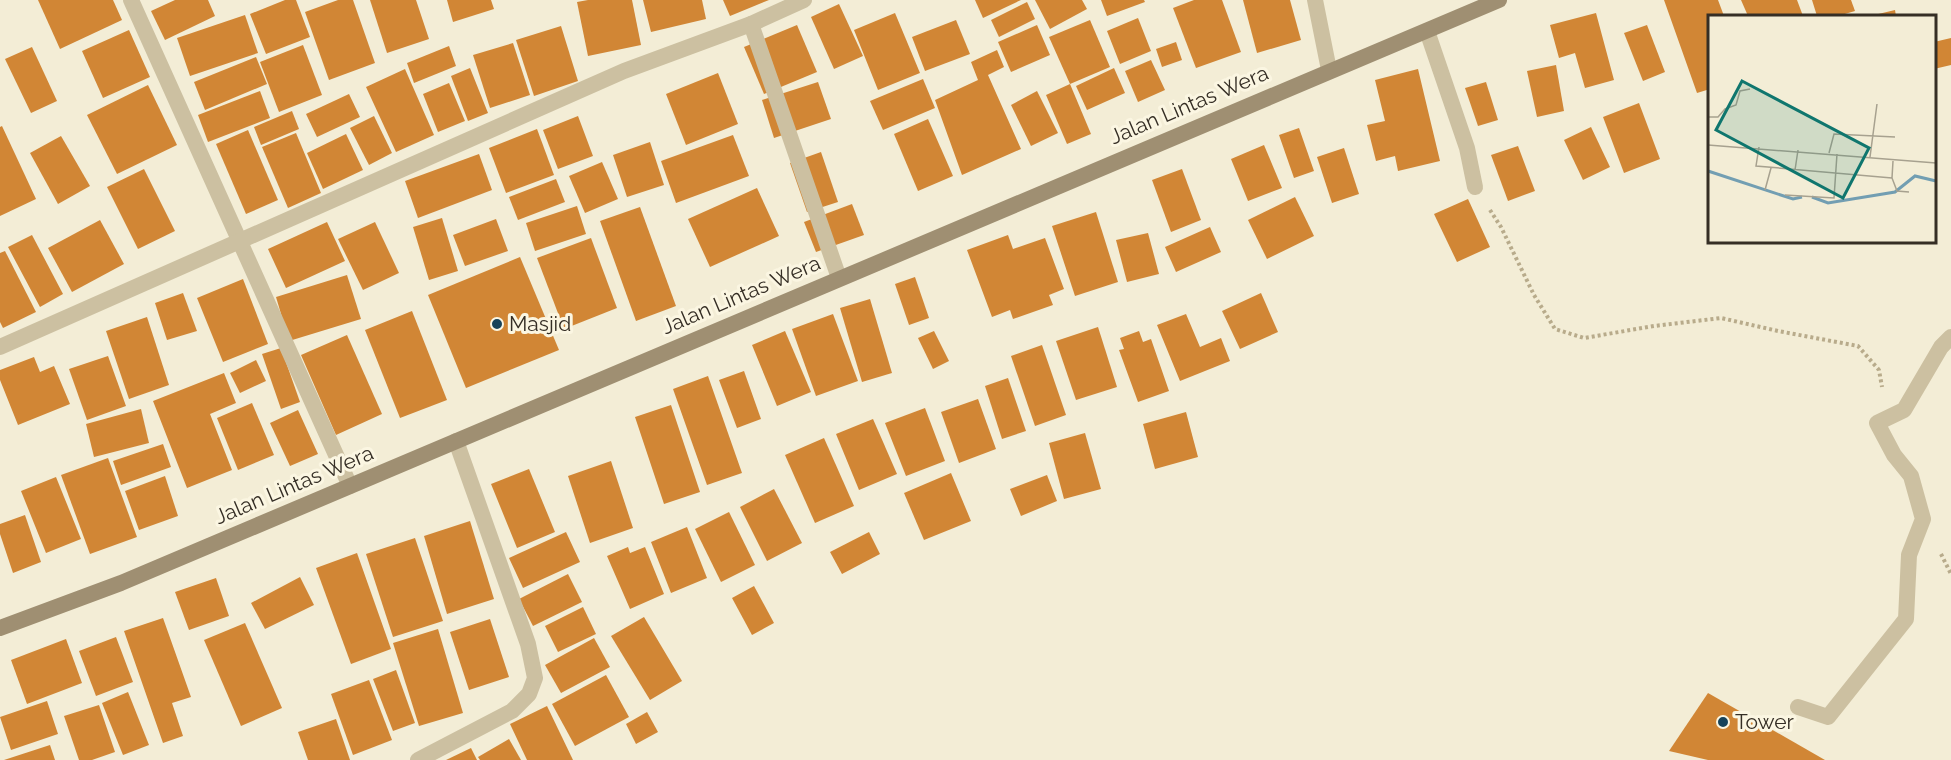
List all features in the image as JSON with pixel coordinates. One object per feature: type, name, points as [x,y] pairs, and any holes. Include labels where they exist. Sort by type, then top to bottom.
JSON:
[{"type":"main road","name":"Jalan Lintas Wera","points":[[0,628],[121,583],[1499,0]]},
{"type":"street","points":[[131,0],[350,486]]},
{"type":"street","points":[[0,347],[624,71],[751,24],[804,0]]},
{"type":"street","points":[[1315,0],[1329,70]]},
{"type":"street","points":[[751,24],[839,278]]},
{"type":"street","points":[[1427,31],[1467,148],[1475,187]]},
{"type":"street","points":[[1798,707],[1828,717],[1906,619],[1909,555],[1923,519],[1911,476],[1894,455],[1877,423],[1904,410],[1941,347],[1951,337]]},
{"type":"street","points":[[418,760],[512,711],[529,694],[535,678],[528,644],[456,441]]},
{"type":"path","points":[[1475,187],[1501,227],[1534,295],[1555,329],[1584,338],[1721,318],[1858,346],[1879,369],[1883,392],[1877,423]]},
{"type":"building","points":[[38,0],[113,0],[122,20],[60,49]]},
{"type":"building","points":[[175,0],[208,0],[215,16],[165,40],[151,11]]},
{"type":"building","points":[[285,0],[296,0],[310,37],[266,54],[250,14]]},
{"type":"building","points":[[338,0],[353,0],[375,63],[329,80],[305,12]]},
{"type":"building","points":[[370,0],[416,0],[429,39],[387,53]]},
{"type":"building","points":[[447,0],[491,0],[494,9],[453,22]]},
{"type":"building","points":[[632,0],[641,45],[588,56],[577,2]]},
{"type":"building","points":[[643,0],[702,0],[706,19],[651,32]]},
{"type":"building","points":[[723,0],[769,0],[730,16]]},
{"type":"building","points":[[975,0],[1021,0],[983,18]]},
{"type":"building","points":[[1035,0],[1082,0],[1087,9],[1050,29]]},
{"type":"building","points":[[1101,0],[1144,0],[1145,2],[1107,16]]},
{"type":"building","points":[[1194,0],[1222,0],[1241,52],[1196,68],[1173,8]]},
{"type":"building","points":[[1243,0],[1290,0],[1301,40],[1257,53]]},
{"type":"building","points":[[1664,0],[1718,0],[1724,15],[1708,15],[1708,90],[1697,93]]},
{"type":"building","points":[[1741,0],[1797,0],[1803,15],[1748,15]]},
{"type":"building","points":[[1812,0],[1851,0],[1855,11],[1841,15],[1817,15]]},
{"type":"building","points":[[1027,2],[1035,19],[999,37],[991,20]]},
{"type":"building","points":[[839,4],[863,56],[834,69],[811,17]]},
{"type":"building","points":[[1895,10],[1896,15],[1874,15]]},
{"type":"building","points":[[895,13],[920,73],[878,90],[854,30]]},
{"type":"building","points":[[1596,13],[1614,80],[1585,88],[1575,53],[1559,58],[1550,25]]},
{"type":"building","points":[[245,15],[258,53],[190,76],[177,38]]},
{"type":"building","points":[[1138,18],[1151,51],[1120,64],[1107,31]]},
{"type":"building","points":[[956,20],[970,54],[925,71],[912,37]]},
{"type":"building","points":[[1090,20],[1110,67],[1070,84],[1049,37]]},
{"type":"building","points":[[797,25],[817,72],[764,94],[744,47]]},
{"type":"building","points":[[1037,25],[1050,55],[1011,72],[998,42]]},
{"type":"building","points":[[1647,25],[1665,72],[1643,81],[1624,33]]},
{"type":"building","points":[[561,26],[578,81],[534,96],[516,40]]},
{"type":"building","points":[[129,30],[150,77],[103,98],[82,51]]},
{"type":"building","points":[[1951,38],[1951,65],[1936,69],[1936,42]]},
{"type":"building","points":[[1176,42],[1182,60],[1162,67],[1156,49]]},
{"type":"building","points":[[513,43],[530,95],[490,108],[473,55]]},
{"type":"building","points":[[303,45],[322,95],[279,112],[260,62]]},
{"type":"building","points":[[449,46],[456,66],[414,83],[407,63]]},
{"type":"building","points":[[32,47],[57,101],[31,113],[5,59]]},
{"type":"building","points":[[997,50],[1004,67],[988,75],[1021,149],[962,175],[935,100],[978,80],[971,62]]},
{"type":"building","points":[[256,57],[267,84],[205,110],[194,82]]},
{"type":"building","points":[[1151,60],[1165,90],[1138,102],[1125,71]]},
{"type":"building","points":[[1556,65],[1564,111],[1537,117],[1527,71]]},
{"type":"building","points":[[470,68],[488,113],[468,121],[451,76]]},
{"type":"building","points":[[1114,68],[1125,93],[1087,110],[1076,86]]},
{"type":"building","points":[[405,69],[434,135],[396,152],[366,87]]},
{"type":"building","points":[[1418,69],[1440,161],[1398,171],[1395,156],[1376,161],[1367,125],[1385,121],[1375,80]]},
{"type":"building","points":[[718,73],[738,124],[686,145],[666,94]]},
{"type":"building","points":[[923,79],[935,108],[883,130],[870,101]]},
{"type":"building","points":[[818,82],[831,119],[774,138],[762,100]]},
{"type":"building","points":[[1486,82],[1498,120],[1478,126],[1465,88]]},
{"type":"building","points":[[449,83],[465,121],[438,132],[423,94]]},
{"type":"building","points":[[1070,84],[1091,134],[1067,144],[1046,95]]},
{"type":"building","points":[[148,85],[177,145],[117,174],[87,115]]},
{"type":"building","points":[[260,91],[270,118],[208,142],[198,115]]},
{"type":"building","points":[[1037,91],[1058,133],[1031,146],[1011,105]]},
{"type":"building","points":[[349,94],[360,117],[317,137],[306,114]]},
{"type":"building","points":[[1639,103],[1660,159],[1624,173],[1603,117]]},
{"type":"building","points":[[292,111],[299,129],[261,145],[254,127]]},
{"type":"building","points":[[374,116],[392,153],[369,165],[350,128]]},
{"type":"building","points":[[578,116],[593,156],[558,169],[543,130]]},
{"type":"building","points":[[928,119],[953,176],[918,191],[894,134]]},
{"type":"building","points":[[2,126],[36,199],[0,216],[0,127]]},
{"type":"building","points":[[1591,127],[1610,167],[1583,180],[1564,140]]},
{"type":"building","points":[[1299,128],[1314,171],[1294,178],[1279,135]]},
{"type":"building","points":[[537,129],[554,175],[506,193],[489,148]]},
{"type":"building","points":[[248,130],[278,200],[246,214],[216,144]]},
{"type":"building","points":[[296,133],[321,193],[288,208],[262,147]]},
{"type":"building","points":[[346,134],[363,170],[323,189],[307,153]]},
{"type":"building","points":[[733,135],[749,176],[676,203],[661,161]]},
{"type":"building","points":[[61,136],[90,186],[58,204],[30,153]]},
{"type":"building","points":[[650,142],[664,185],[627,197],[613,155]]},
{"type":"building","points":[[1264,145],[1282,188],[1248,201],[1231,159]]},
{"type":"building","points":[[1518,146],[1535,191],[1508,201],[1491,155]]},
{"type":"building","points":[[1344,148],[1359,194],[1332,203],[1317,157]]},
{"type":"building","points":[[821,152],[838,202],[807,212],[790,163]]},
{"type":"building","points":[[479,154],[492,190],[418,218],[405,181]]},
{"type":"building","points":[[602,162],[618,199],[585,213],[569,176]]},
{"type":"building","points":[[144,169],[175,231],[138,249],[107,187]]},
{"type":"building","points":[[1182,169],[1201,220],[1171,232],[1152,180]]},
{"type":"building","points":[[556,179],[565,202],[518,220],[509,197]]},
{"type":"building","points":[[757,188],[779,236],[710,267],[688,219]]},
{"type":"building","points":[[1295,197],[1314,236],[1267,259],[1248,220]]},
{"type":"building","points":[[1468,199],[1490,247],[1457,262],[1434,214]]},
{"type":"building","points":[[852,204],[864,235],[816,252],[804,222]]},
{"type":"building","points":[[577,206],[586,234],[535,251],[526,223]]},
{"type":"building","points":[[640,207],[676,306],[636,321],[600,221]]},
{"type":"building","points":[[1096,212],[1118,282],[1075,296],[1052,226]]},
{"type":"building","points":[[442,218],[458,271],[429,280],[413,227]]},
{"type":"building","points":[[496,219],[508,251],[465,266],[453,235]]},
{"type":"building","points":[[100,220],[124,264],[72,292],[48,248]]},
{"type":"building","points":[[327,222],[345,261],[286,288],[268,249]]},
{"type":"building","points":[[375,222],[399,273],[363,290],[338,239]]},
{"type":"building","points":[[1210,227],[1221,252],[1176,272],[1165,247]]},
{"type":"building","points":[[1148,233],[1159,274],[1127,282],[1116,240]]},
{"type":"building","points":[[32,235],[63,294],[40,307],[8,247]]},
{"type":"building","points":[[1008,235],[1013,249],[1045,238],[1064,289],[1049,295],[1053,305],[1013,319],[1010,310],[992,317],[967,250]]},
{"type":"building","points":[[591,238],[617,308],[564,329],[537,258]]},
{"type":"building","points":[[5,251],[36,312],[3,328],[0,322],[0,253]]},
{"type":"building","points":[[520,257],[559,350],[466,388],[428,295]]},
{"type":"building","points":[[347,275],[361,319],[289,341],[276,297]]},
{"type":"building","points":[[915,277],[929,318],[909,325],[895,284]]},
{"type":"building","points":[[243,279],[268,344],[223,362],[197,298]]},
{"type":"building","points":[[183,293],[197,331],[167,340],[155,303]]},
{"type":"building","points":[[1261,293],[1278,332],[1240,349],[1222,311]]},
{"type":"building","points":[[870,299],[892,373],[862,382],[840,308]]},
{"type":"building","points":[[412,311],[447,400],[400,418],[365,330]]},
{"type":"building","points":[[833,314],[858,381],[816,396],[792,329]]},
{"type":"building","points":[[1186,314],[1200,347],[1221,338],[1230,361],[1180,381],[1157,325]]},
{"type":"building","points":[[147,317],[169,385],[129,399],[106,331]]},
{"type":"building","points":[[1098,327],[1117,387],[1076,400],[1056,341]]},
{"type":"building","points":[[785,331],[811,392],[777,406],[752,345]]},
{"type":"building","points":[[934,331],[949,361],[933,369],[918,338]]},
{"type":"building","points":[[1139,331],[1143,342],[1151,339],[1169,391],[1138,402],[1119,350],[1124,349],[1120,338]]},
{"type":"building","points":[[347,335],[382,414],[336,435],[301,355]]},
{"type":"building","points":[[1042,345],[1066,415],[1035,426],[1011,356]]},
{"type":"building","points":[[281,348],[300,402],[281,409],[262,354]]},
{"type":"building","points":[[108,356],[126,406],[87,420],[69,369]]},
{"type":"building","points":[[34,357],[40,372],[54,366],[70,404],[18,425],[0,380],[0,370]]},
{"type":"building","points":[[256,360],[266,381],[240,393],[230,373]]},
{"type":"building","points":[[744,371],[761,419],[737,428],[719,380]]},
{"type":"building","points":[[224,373],[236,403],[210,414],[232,470],[187,488],[153,401]]},
{"type":"building","points":[[708,376],[742,473],[707,485],[673,389]]},
{"type":"building","points":[[1008,378],[1026,431],[1002,439],[985,386]]},
{"type":"building","points":[[978,399],[996,449],[959,463],[941,412]]},
{"type":"building","points":[[252,403],[274,455],[238,470],[217,418]]},
{"type":"building","points":[[671,405],[700,492],[664,504],[635,417]]},
{"type":"building","points":[[925,408],[945,461],[906,476],[885,423]]},
{"type":"building","points":[[141,409],[149,443],[94,457],[86,424]]},
{"type":"building","points":[[298,410],[318,454],[290,466],[270,423]]},
{"type":"building","points":[[1186,412],[1198,457],[1155,469],[1143,424]]},
{"type":"building","points":[[873,419],[897,474],[859,490],[836,434]]},
{"type":"building","points":[[1085,433],[1101,489],[1064,499],[1049,443]]},
{"type":"building","points":[[824,438],[854,506],[815,523],[785,455]]},
{"type":"building","points":[[163,444],[171,467],[121,485],[113,461]]},
{"type":"building","points":[[108,458],[137,537],[90,554],[61,475]]},
{"type":"building","points":[[611,461],[633,528],[590,543],[568,476]]},
{"type":"building","points":[[529,469],[555,532],[517,548],[491,484]]},
{"type":"building","points":[[951,473],[971,521],[924,540],[904,493]]},
{"type":"building","points":[[1047,475],[1057,501],[1021,516],[1010,489]]},
{"type":"building","points":[[165,476],[178,516],[139,530],[125,491]]},
{"type":"building","points":[[56,477],[81,539],[46,553],[21,491]]},
{"type":"building","points":[[774,489],[802,543],[767,561],[740,507]]},
{"type":"building","points":[[729,512],[755,565],[721,582],[695,529]]},
{"type":"building","points":[[25,515],[41,562],[13,573],[0,534],[0,524]]},
{"type":"building","points":[[470,521],[494,599],[447,614],[424,536]]},
{"type":"building","points":[[687,527],[707,578],[671,593],[651,542]]},
{"type":"building","points":[[566,532],[580,562],[523,588],[509,558]]},
{"type":"building","points":[[869,532],[880,554],[842,574],[830,552]]},
{"type":"building","points":[[415,538],[443,621],[393,637],[366,554]]},
{"type":"building","points":[[628,547],[630,553],[645,547],[664,594],[630,609],[607,556]]},
{"type":"building","points":[[357,553],[391,649],[351,664],[316,568]]},
{"type":"building","points":[[568,574],[582,602],[533,626],[519,599]]},
{"type":"building","points":[[300,577],[314,605],[265,629],[251,603]]},
{"type":"building","points":[[216,578],[229,616],[189,630],[175,592]]},
{"type":"building","points":[[754,586],[774,623],[752,635],[732,598]]},
{"type":"building","points":[[583,607],[596,634],[558,652],[545,626]]},
{"type":"building","points":[[644,617],[682,681],[650,700],[611,636]]},
{"type":"building","points":[[163,618],[191,697],[172,703],[183,736],[163,743],[124,631]]},
{"type":"building","points":[[490,619],[509,677],[469,690],[450,632]]},
{"type":"building","points":[[245,623],[282,708],[241,726],[204,640]]},
{"type":"building","points":[[438,629],[463,713],[419,726],[393,643]]},
{"type":"building","points":[[116,637],[133,682],[96,696],[79,651]]},
{"type":"building","points":[[594,638],[610,667],[561,693],[545,665]]},
{"type":"building","points":[[66,639],[82,683],[27,704],[11,660]]},
{"type":"building","points":[[396,670],[415,723],[393,731],[373,679]]},
{"type":"building","points":[[606,675],[629,717],[575,746],[552,704]]},
{"type":"building","points":[[369,680],[392,740],[353,755],[331,694]]},
{"type":"building","points":[[128,692],[149,745],[123,755],[102,703]]},
{"type":"building","name":"Tower","points":[[1708,693],[1825,760],[1708,760],[1669,751]]},
{"type":"building","points":[[47,701],[58,734],[11,750],[0,717]]},
{"type":"building","points":[[99,705],[115,752],[92,760],[79,760],[64,716]]},
{"type":"building","points":[[547,706],[573,760],[527,760],[510,724]]},
{"type":"building","points":[[647,712],[658,732],[636,744],[626,724]]},
{"type":"building","points":[[336,719],[350,760],[308,760],[298,732]]},
{"type":"building","points":[[509,739],[521,760],[480,760],[478,757]]},
{"type":"building","points":[[50,745],[55,760],[4,760]]},
{"type":"building","points":[[471,748],[477,760],[446,760]]},
{"type":"place","name":"Masjid","points":[[497,324]]},
{"type":"place","name":"Tower","points":[[1723,722]]}]
